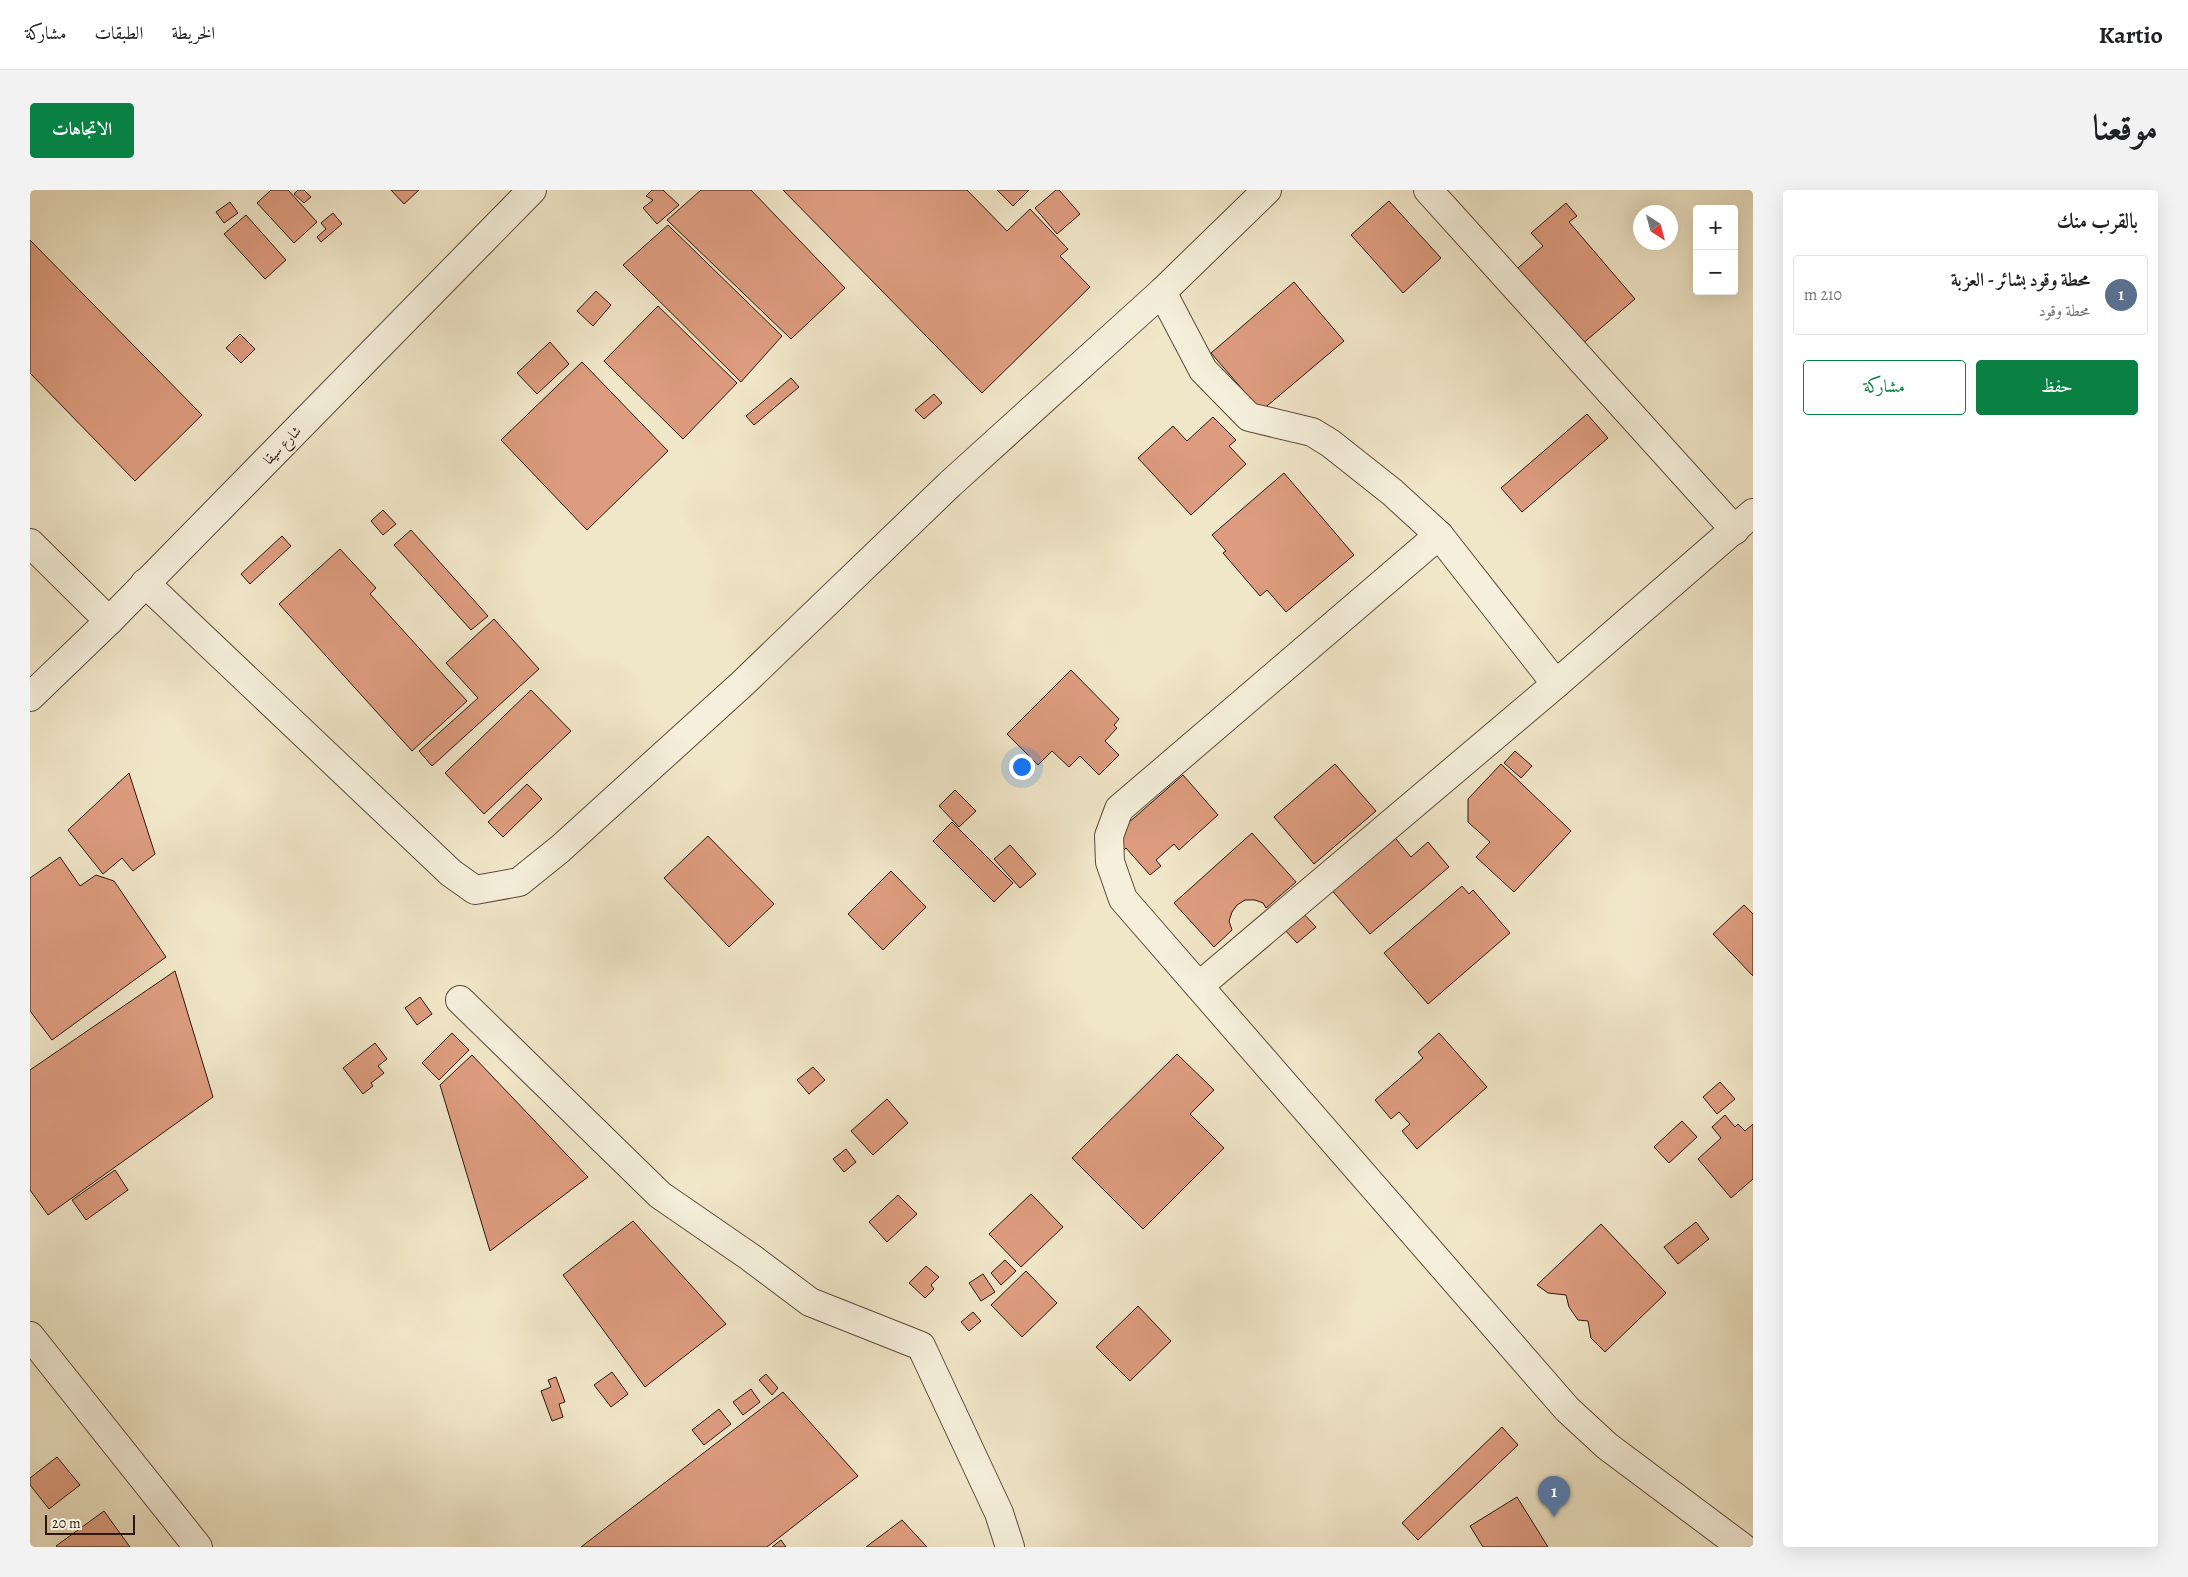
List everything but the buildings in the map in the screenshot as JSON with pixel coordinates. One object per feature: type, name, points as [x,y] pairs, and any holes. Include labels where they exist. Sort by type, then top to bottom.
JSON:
[{"type":"street","name":"شارع سيقا","points":[[30,697],[109,621],[532,190]]},
{"type":"street","points":[[145,583],[451,872],[475,890],[519,882],[560,848],[742,684],[950,484],[1162,292],[1267,190]]},
{"type":"street","points":[[1199,986],[1556,684],[1744,521],[1428,190]]},
{"type":"street","points":[[1162,292],[1203,370],[1249,417],[1312,432],[1392,492],[1438,535],[1556,684]]},
{"type":"street","points":[[1438,535],[1119,809],[1109,836],[1110,862],[1123,899],[1567,1409],[1607,1446],[1742,1547]]},
{"type":"street","points":[[30,543],[109,621]]},
{"type":"street","points":[[460,1000],[660,1195],[750,1257],[810,1302],[921,1346],[999,1513],[1010,1547]]},
{"type":"street","points":[[30,1336],[198,1547]]},
{"type":"place","name":"محطة وقود بشائر - العزبة","points":[[1554,1517]]}]
